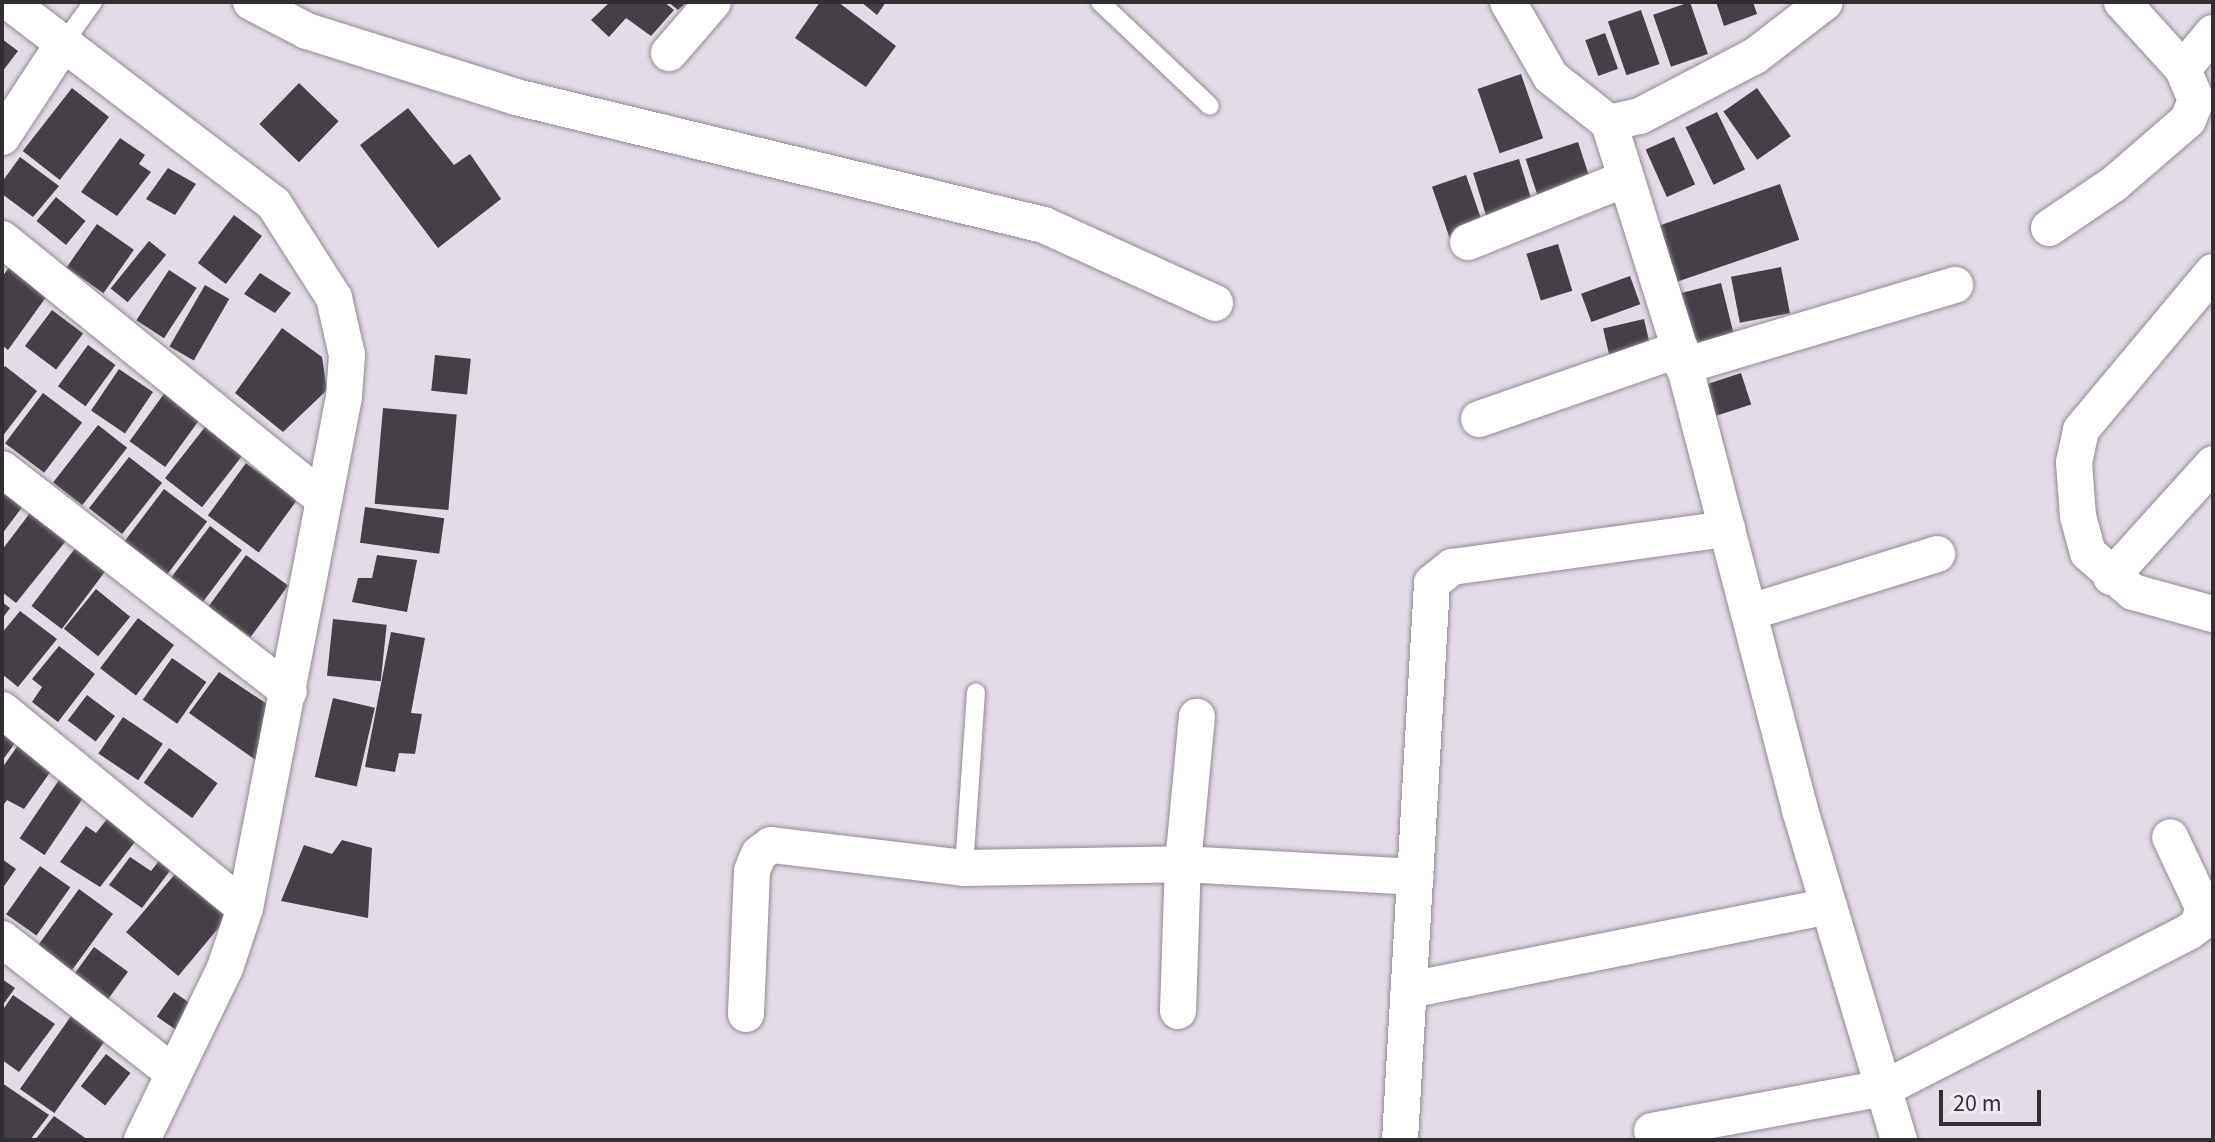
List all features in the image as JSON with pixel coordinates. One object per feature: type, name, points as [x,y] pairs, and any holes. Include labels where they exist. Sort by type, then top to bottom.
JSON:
[{"type":"street","points":[[9,2],[65,41],[274,204],[334,298],[347,355],[289,692],[245,908],[225,968],[172,1072],[142,1140]]},
{"type":"street","points":[[251,2],[307,31],[516,97],[1044,225],[1215,303]]},
{"type":"street","points":[[669,53],[713,2]]},
{"type":"street","points":[[1508,2],[1551,77],[1609,123],[1681,358],[1829,906],[1899,1140]]},
{"type":"street","points":[[1609,123],[1640,116],[1755,56],[1825,2]]},
{"type":"street","points":[[2049,228],[2114,184],[2188,120],[2196,100],[2183,69],[2122,2]]},
{"type":"street","points":[[2183,69],[2213,33]]},
{"type":"street","points":[[2,137],[65,41]]},
{"type":"street","points":[[1468,242],[1625,179]]},
{"type":"street","points":[[2,239],[324,500]]},
{"type":"street","points":[[2213,272],[2081,430],[2075,445],[2078,516],[2088,553],[2111,577],[2133,592],[2213,614]]},
{"type":"street","points":[[1479,419],[1681,358],[1955,285]]},
{"type":"street","points":[[2111,577],[2213,464]]},
{"type":"street","points":[[2,469],[289,692]]},
{"type":"street","points":[[1400,1140],[1429,700],[1430,594],[1439,573],[1452,567],[1727,529]]},
{"type":"street","points":[[1750,612],[1937,554]]},
{"type":"street","points":[[2,710],[245,908]]},
{"type":"street","points":[[1178,1011],[1183,864],[1197,717]]},
{"type":"street","points":[[1652,1131],[1885,1088],[2199,924],[2203,907],[2170,837]]},
{"type":"street","points":[[746,1014],[752,871],[759,854],[771,845],[964,868],[1183,864],[1416,877]]},
{"type":"street","points":[[1409,990],[1829,906]]},
{"type":"street","points":[[2,939],[172,1072]]},
{"type":"lane","points":[[65,41],[93,2]]},
{"type":"lane","points":[[1100,2],[1210,106]]},
{"type":"lane","points":[[964,868],[976,692]]},
{"type":"building","points":[[610,2],[664,2],[674,10],[651,36],[626,18],[609,37],[591,20]]},
{"type":"building","points":[[668,2],[687,2],[678,10]]},
{"type":"building","points":[[820,2],[838,2],[896,46],[866,87],[795,38]]},
{"type":"building","points":[[861,2],[886,2],[877,15]]},
{"type":"building","points":[[1690,2],[1708,54],[1671,67],[1653,15]]},
{"type":"building","points":[[1716,2],[1753,2],[1757,14],[1724,26]]},
{"type":"building","points":[[1641,10],[1660,64],[1626,75],[1608,21]]},
{"type":"building","points":[[1605,33],[1618,69],[1598,76],[1585,40]]},
{"type":"building","points":[[2,39],[18,51],[2,72]]},
{"type":"building","points":[[1521,74],[1543,138],[1500,153],[1478,89]]},
{"type":"building","points":[[299,83],[339,121],[299,162],[259,124]]},
{"type":"building","points":[[72,88],[109,117],[60,180],[23,151]]},
{"type":"building","points":[[1757,88],[1791,136],[1757,160],[1723,112]]},
{"type":"building","points":[[408,108],[454,165],[470,154],[501,199],[438,248],[360,145]]},
{"type":"building","points":[[1717,112],[1745,170],[1714,185],[1686,127]]},
{"type":"building","points":[[1674,137],[1695,185],[1667,197],[1646,150]]},
{"type":"building","points":[[120,138],[145,155],[139,164],[151,172],[117,216],[81,192]]},
{"type":"building","points":[[1578,142],[1593,187],[1540,204],[1526,159]]},
{"type":"building","points":[[20,157],[59,186],[33,217],[2,194],[2,182]]},
{"type":"building","points":[[1519,159],[1533,205],[1487,219],[1473,173]]},
{"type":"building","points":[[168,168],[196,184],[175,215],[146,199]]},
{"type":"building","points":[[1466,175],[1484,226],[1450,238],[1432,187]]},
{"type":"building","points":[[1780,184],[1799,240],[1673,283],[1654,227]]},
{"type":"building","points":[[56,197],[86,221],[66,245],[36,221]]},
{"type":"building","points":[[234,215],[262,236],[226,284],[198,263]]},
{"type":"building","points":[[97,224],[134,250],[103,293],[67,267]]},
{"type":"building","points":[[149,241],[166,255],[128,302],[111,288]]},
{"type":"building","points":[[1558,244],[1572,291],[1541,301],[1526,254]]},
{"type":"building","points":[[10,266],[49,293],[8,350],[2,345],[2,277]]},
{"type":"building","points":[[1781,267],[1790,313],[1740,323],[1731,277]]},
{"type":"building","points":[[169,270],[197,288],[164,338],[136,320]]},
{"type":"building","points":[[260,273],[291,293],[275,313],[244,294]]},
{"type":"building","points":[[1630,276],[1640,304],[1591,322],[1581,294]]},
{"type":"building","points":[[1721,283],[1735,340],[1692,351],[1677,294]]},
{"type":"building","points":[[205,285],[229,299],[194,360],[170,346]]},
{"type":"building","points":[[52,310],[83,333],[56,369],[25,346]]},
{"type":"building","points":[[1644,319],[1652,353],[1611,363],[1603,328]]},
{"type":"building","points":[[282,328],[322,357],[327,390],[283,432],[235,393]]},
{"type":"building","points":[[88,345],[116,365],[86,406],[58,386]]},
{"type":"building","points":[[435,355],[471,359],[467,395],[431,391]]},
{"type":"building","points":[[5,366],[37,391],[2,437],[2,370]]},
{"type":"building","points":[[119,369],[153,392],[125,433],[91,410]]},
{"type":"building","points":[[1741,373],[1751,404],[1712,417],[1702,386]]},
{"type":"building","points":[[166,391],[202,417],[165,467],[130,441]]},
{"type":"building","points":[[43,393],[82,422],[44,473],[5,443]]},
{"type":"building","points":[[383,408],[457,414],[448,510],[375,504]]},
{"type":"building","points":[[98,425],[127,448],[82,505],[53,483]]},
{"type":"building","points":[[205,427],[242,456],[202,507],[165,478]]},
{"type":"building","points":[[129,457],[162,483],[122,534],[89,508]]},
{"type":"building","points":[[246,463],[297,500],[259,553],[208,516]]},
{"type":"building","points":[[164,489],[207,521],[166,576],[123,543]]},
{"type":"building","points":[[2,490],[23,506],[2,534]]},
{"type":"building","points":[[365,507],[444,518],[439,554],[360,543]]},
{"type":"building","points":[[33,509],[69,537],[16,603],[2,592],[2,550]]},
{"type":"building","points":[[210,526],[242,550],[202,604],[170,580]]},
{"type":"building","points":[[76,547],[106,570],[62,629],[31,606]]},
{"type":"building","points":[[246,555],[288,586],[250,637],[208,607]]},
{"type":"building","points":[[377,555],[417,560],[407,612],[352,602],[358,578],[372,578]]},
{"type":"building","points":[[96,589],[130,617],[98,656],[64,629]]},
{"type":"building","points":[[2,602],[10,608],[2,619]]},
{"type":"building","points":[[20,611],[57,639],[18,687],[2,674],[2,633]]},
{"type":"building","points":[[138,618],[174,645],[136,695],[100,668]]},
{"type":"building","points":[[333,619],[387,625],[381,681],[327,676]]},
{"type":"building","points":[[391,632],[425,638],[411,713],[422,714],[415,754],[399,753],[395,772],[365,767]]},
{"type":"building","points":[[59,646],[95,674],[58,722],[32,702],[42,687],[32,679]]},
{"type":"building","points":[[172,658],[206,682],[177,724],[143,700]]},
{"type":"building","points":[[219,672],[267,704],[257,761],[189,713]]},
{"type":"building","points":[[87,695],[115,716],[96,742],[68,721]]},
{"type":"building","points":[[333,698],[375,708],[357,787],[315,777]]},
{"type":"building","points":[[123,717],[163,744],[138,780],[98,753]]},
{"type":"building","points":[[2,723],[20,736],[2,761]]},
{"type":"building","points":[[21,741],[51,771],[24,809],[7,800],[2,807],[2,768]]},
{"type":"building","points":[[169,748],[218,783],[192,818],[144,783]]},
{"type":"building","points":[[61,777],[86,794],[44,855],[20,838]]},
{"type":"building","points":[[111,814],[141,834],[100,887],[60,862],[86,826],[96,833]]},
{"type":"building","points":[[342,840],[372,848],[368,918],[281,901],[304,845],[332,854]]},
{"type":"building","points":[[163,856],[175,864],[142,908],[109,885],[130,857],[151,871]]},
{"type":"building","points":[[2,859],[16,869],[2,889]]},
{"type":"building","points":[[40,866],[70,887],[36,936],[6,914]]},
{"type":"building","points":[[175,874],[227,918],[178,976],[126,932]]},
{"type":"building","points":[[79,889],[113,914],[68,976],[34,951]]},
{"type":"building","points":[[94,947],[128,972],[102,1007],[68,983]]},
{"type":"building","points":[[2,979],[15,988],[2,1006]]},
{"type":"building","points":[[174,992],[194,1006],[176,1030],[157,1017]]},
{"type":"building","points":[[13,995],[55,1024],[19,1072],[2,1060],[2,1011]]},
{"type":"building","points":[[71,1016],[105,1040],[54,1113],[20,1089]]},
{"type":"building","points":[[106,1054],[130,1073],[105,1105],[81,1086]]},
{"type":"building","points":[[2,1083],[49,1115],[30,1140],[2,1140]]},
{"type":"building","points":[[54,1116],[88,1140],[35,1140]]}]
